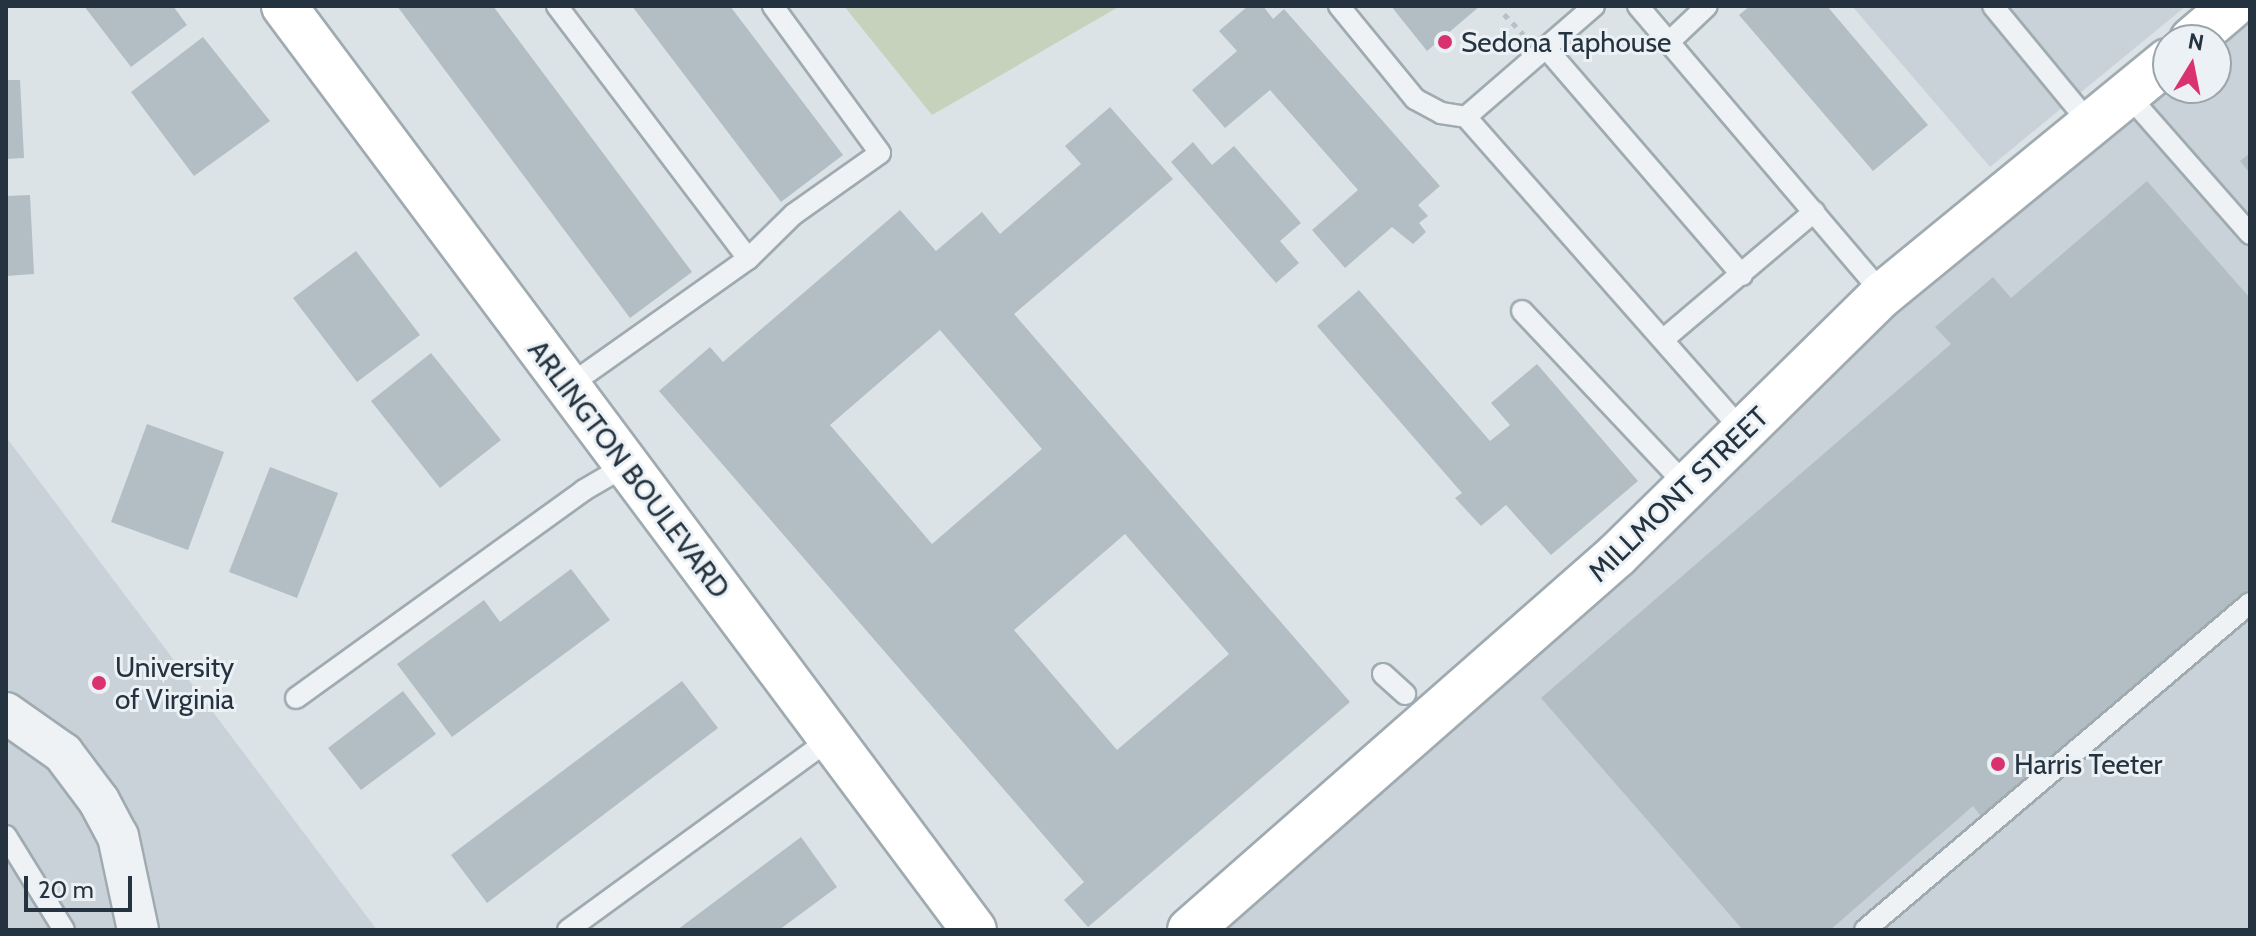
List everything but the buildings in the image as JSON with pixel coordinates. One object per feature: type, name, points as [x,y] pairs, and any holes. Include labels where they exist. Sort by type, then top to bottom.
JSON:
[{"type":"street","name":"ARLINGTON BOULEVARD","points":[[284,6],[974,930]]},
{"type":"street","points":[[2211,24],[2232,6]]},
{"type":"street","name":"MILLMONT STREET","points":[[1190,930],[1606,565],[1883,294],[2152,75]]},
{"type":"street","points":[[6,713],[63,753],[99,801],[118,836],[138,930]]},
{"type":"lane","points":[[557,6],[748,259]]},
{"type":"lane","points":[[567,387],[748,259],[794,214],[880,153],[773,6]]},
{"type":"lane","points":[[1339,6],[1415,99],[1441,113],[1466,117],[1743,431]]},
{"type":"lane","points":[[1466,117],[1594,6]]},
{"type":"lane","points":[[1638,6],[1883,294]]},
{"type":"lane","points":[[1669,42],[1707,6]]},
{"type":"lane","points":[[1993,6],[2091,125]]},
{"type":"lane","points":[[1546,48],[1742,275]]},
{"type":"lane","points":[[2128,95],[2250,234]]},
{"type":"lane","points":[[1664,339],[1814,212]]},
{"type":"lane","points":[[1522,311],[1687,486]]},
{"type":"lane","points":[[296,698],[584,490],[627,465]]},
{"type":"lane","points":[[1865,930],[2250,603]]},
{"type":"lane","points":[[1383,674],[1405,694]]},
{"type":"lane","points":[[568,930],[831,738]]},
{"type":"lane","points":[[6,836],[64,930]]},
{"type":"shaded area","points":[[1852,6],[2186,6],[2164,24],[2152,24],[2152,34],[1990,167]]},
{"type":"shaded area","points":[[2250,6],[2250,930],[1184,930],[2152,78],[2152,104],[2232,104],[2232,24]]},
{"type":"shaded area","name":"University of Virginia","points":[[6,437],[377,930],[6,930]]},
{"type":"green space","points":[[844,6],[1120,6],[932,115]]},
{"type":"place","name":"Sedona Taphouse","points":[[1445,42]]},
{"type":"place","name":"University of Virginia","points":[[99,683]]},
{"type":"place","name":"Harris Teeter","points":[[1998,764]]}]
